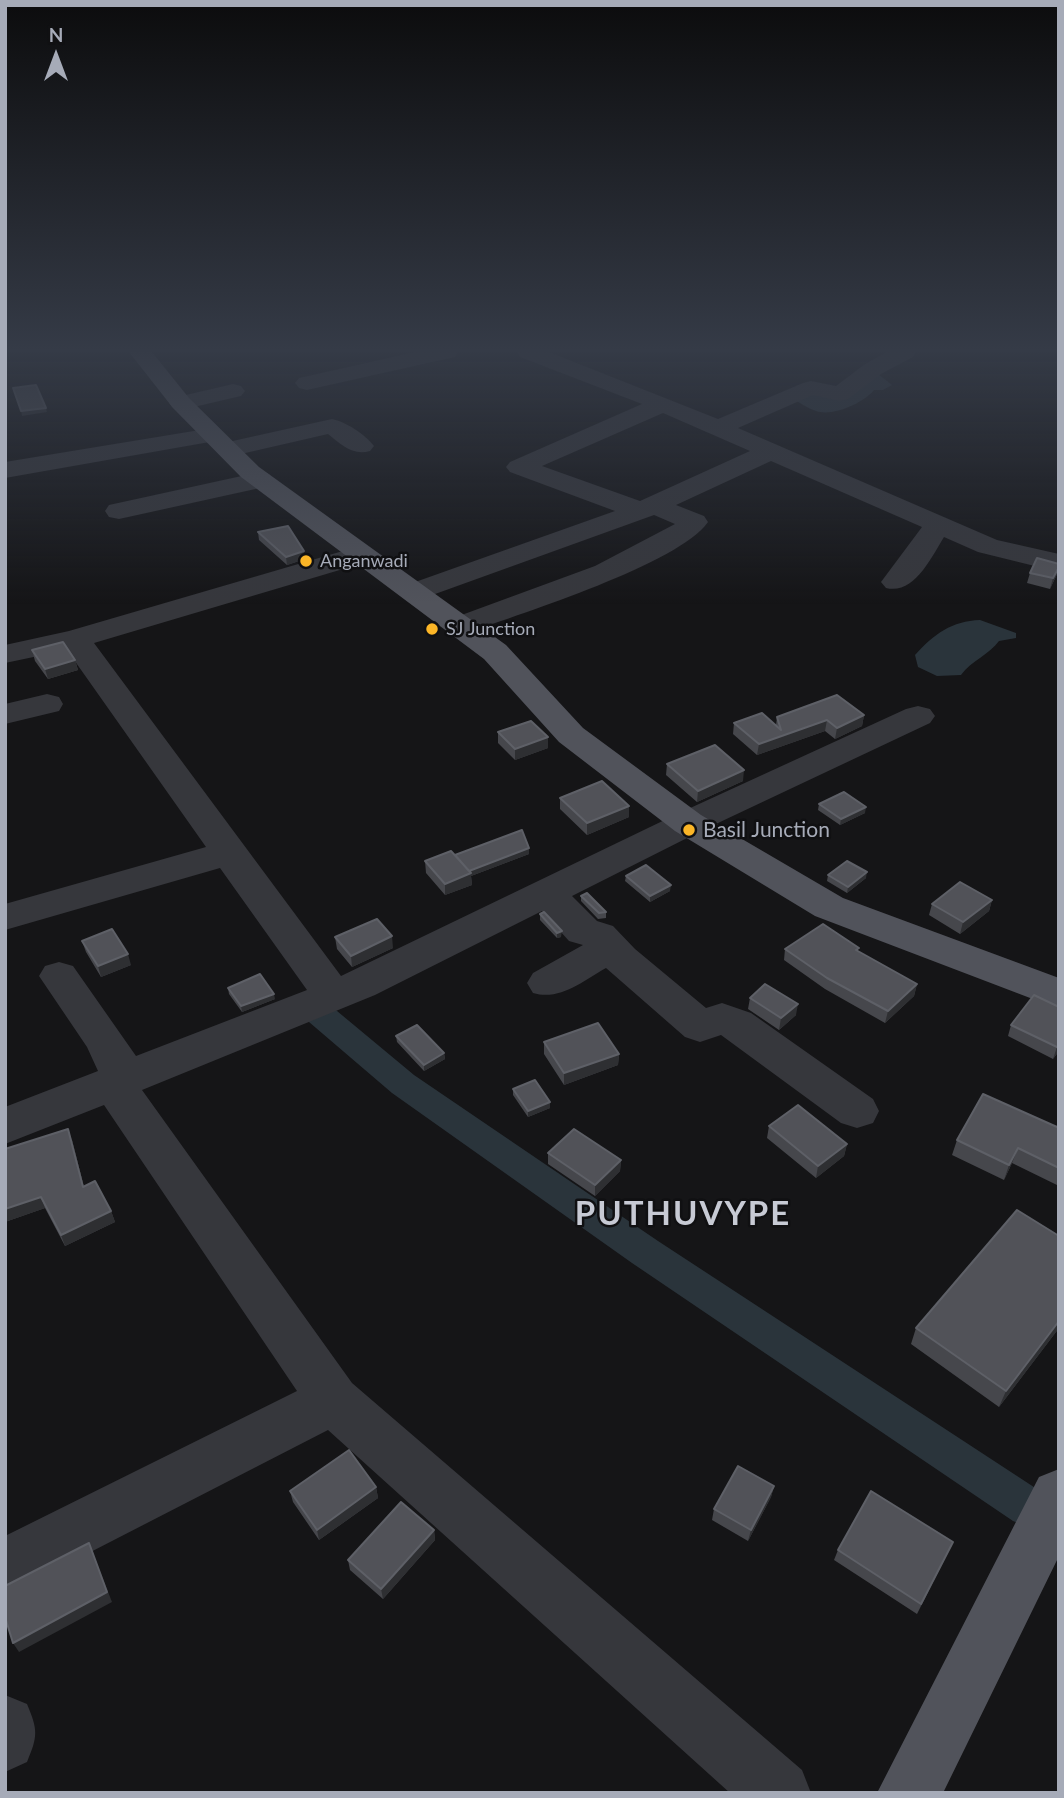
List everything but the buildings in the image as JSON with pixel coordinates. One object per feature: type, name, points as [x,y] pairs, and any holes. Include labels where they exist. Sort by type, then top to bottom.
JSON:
[{"type":"main road","points":[[214,436],[260,480],[495,652],[571,735],[688,823],[829,907],[1059,994]]},
{"type":"main road","points":[[909,1793],[1059,1496]]},
{"type":"street","points":[[5,470],[263,436]]},
{"type":"street","points":[[346,436],[361,446]]},
{"type":"street","points":[[459,626],[605,572],[679,535],[694,522],[519,467],[590,436]]},
{"type":"street","points":[[737,436],[988,546],[1059,563]]},
{"type":"street","points":[[414,592],[647,508],[771,451]]},
{"type":"street","points":[[119,511],[260,480]]},
{"type":"street","points":[[896,582],[910,568],[938,524]]},
{"type":"street","points":[[5,654],[75,639],[359,555]]},
{"type":"street","points":[[75,639],[333,996]]},
{"type":"street","points":[[5,714],[47,704]]},
{"type":"street","points":[[5,1126],[333,996],[548,894],[688,823],[918,716]]},
{"type":"street","points":[[5,916],[229,853]]},
{"type":"street","points":[[548,894],[583,931],[599,936],[700,1026],[722,1018],[736,1024],[857,1111]]},
{"type":"street","points":[[547,983],[610,948]]},
{"type":"street","points":[[59,976],[105,1041],[121,1080],[333,1400],[779,1793]]},
{"type":"street","points":[[5,1567],[333,1400]]},
{"type":"street","points":[[5,1726],[5,1740]]},
{"type":"shaded area","points":[[980,620],[1016,633],[1016,638],[999,641],[961,675],[937,676],[918,667],[915,655],[929,641],[952,626]]},
{"type":"waterway","points":[[320,1014],[403,1084],[645,1252],[1028,1507]]},
{"type":"place","name":"Anganwadi","points":[[306,561]]},
{"type":"place","name":"SJ Junction","points":[[432,629]]},
{"type":"place","name":"Basil Junction","points":[[689,830]]},
{"type":"district","name":"PUTHUVYPE","points":[[683,1214]]}]
